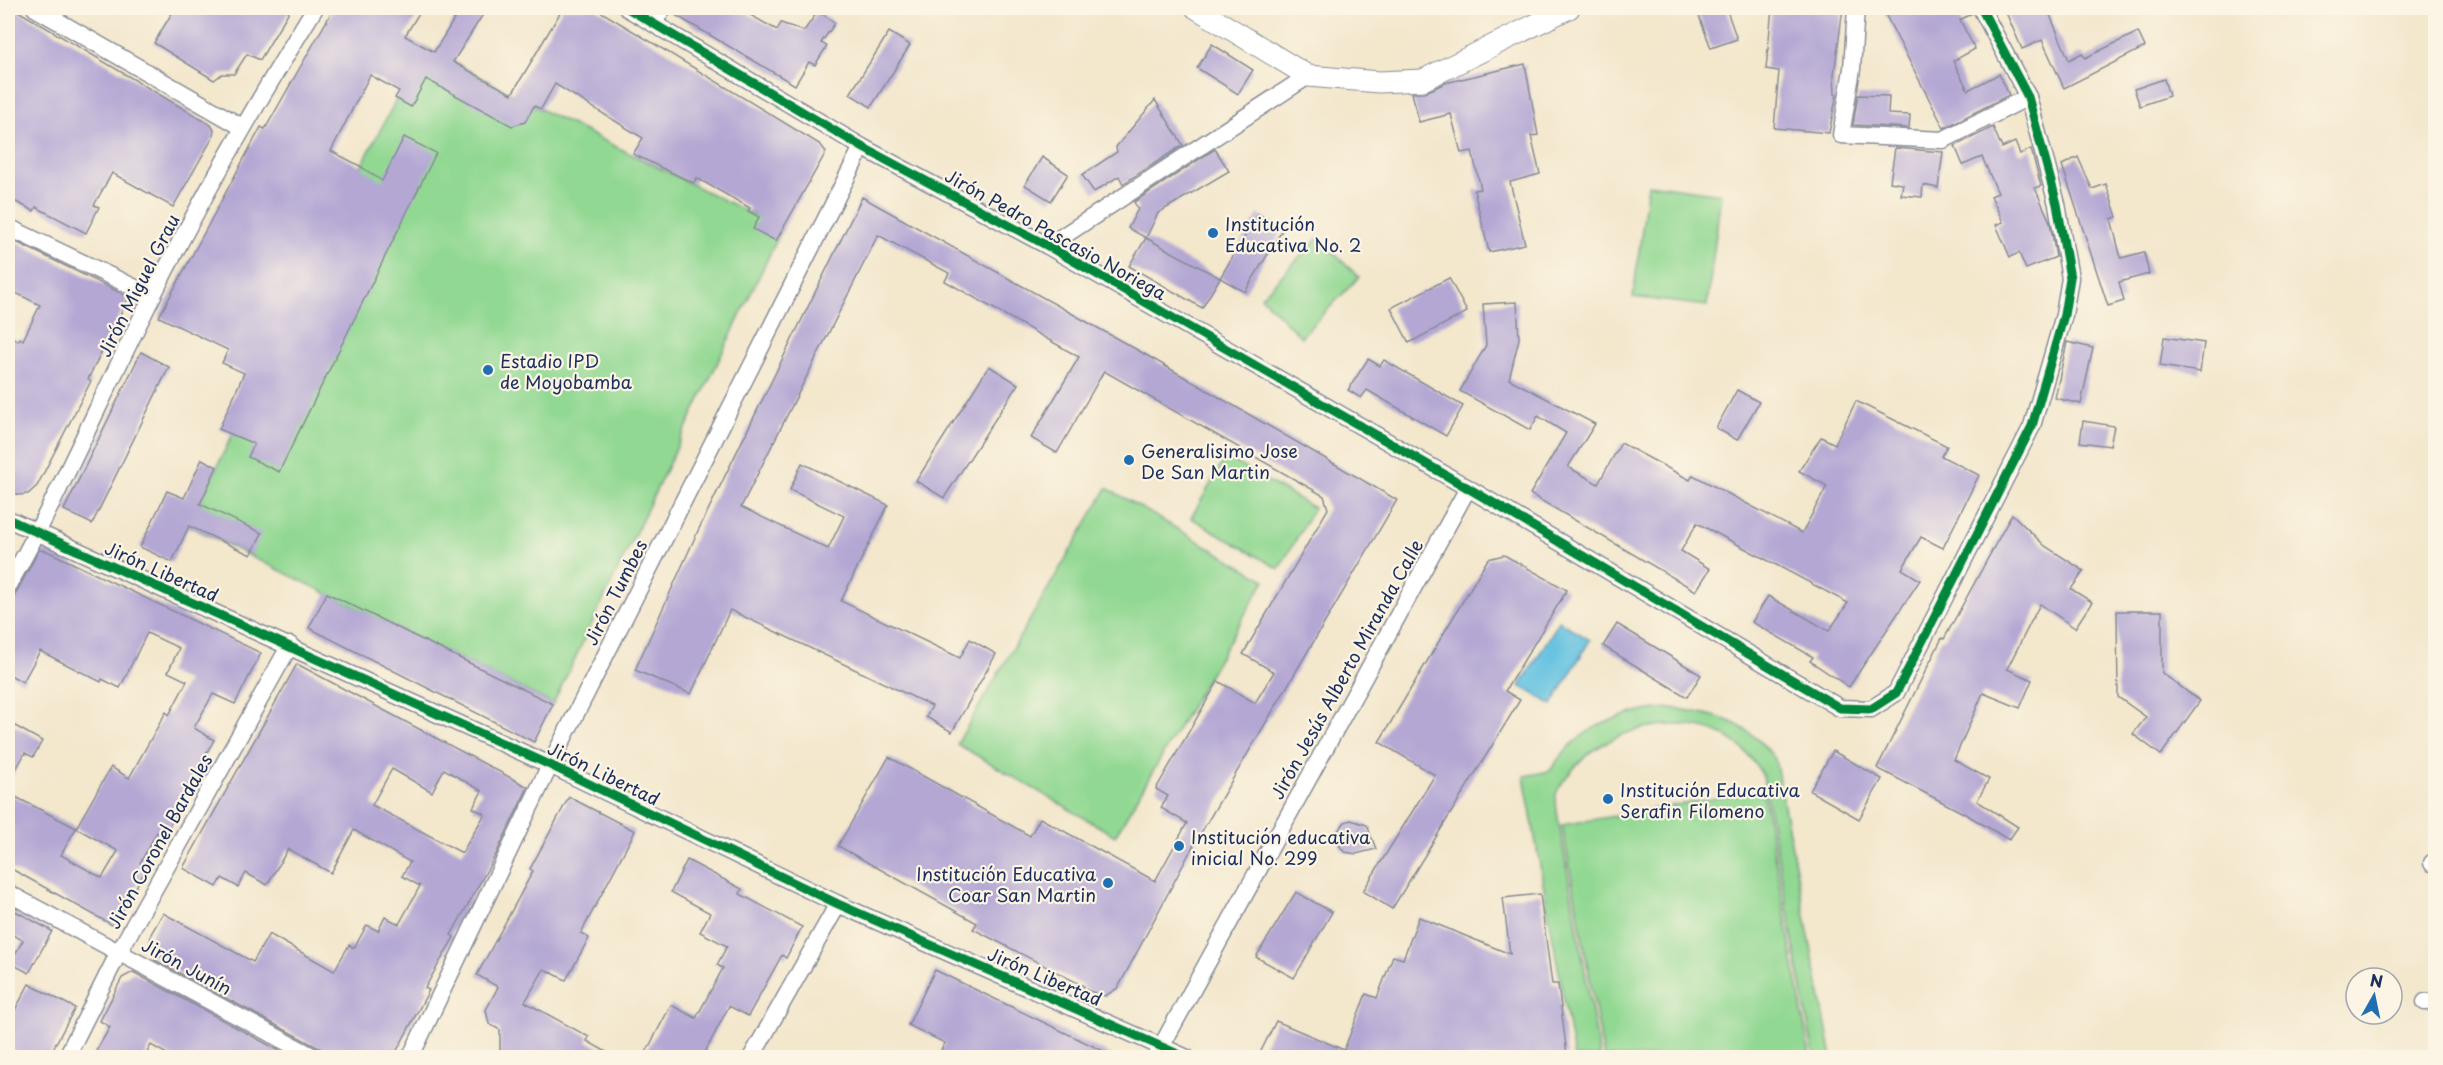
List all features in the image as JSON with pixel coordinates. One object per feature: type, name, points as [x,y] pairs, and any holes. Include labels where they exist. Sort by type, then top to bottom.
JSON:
[{"type":"street","points":[[35,8],[242,127]]},
{"type":"street","name":"Jirón Miguel Grau","points":[[8,586],[37,534],[152,296],[242,127],[315,8]]},
{"type":"street","name":"Jirón Pedro Pascasio Noriega","points":[[627,8],[862,147],[1048,246],[1468,488],[1840,708],[1871,709],[1896,693],[2032,426],[2064,315],[2070,278],[2057,204],[2028,97],[1981,8]]},
{"type":"street","points":[[654,23],[663,8]]},
{"type":"street","points":[[1196,8],[1308,76],[1379,82],[1423,80],[1569,8]]},
{"type":"street","points":[[1856,8],[1852,69],[1841,135],[1943,140],[2028,97]]},
{"type":"street","points":[[1048,246],[1308,76]]},
{"type":"street","name":"Jirón Tumbes","points":[[410,1058],[550,765],[862,147]]},
{"type":"street","points":[[8,228],[152,296]]},
{"type":"street","name":"Jirón Jesús Alberto Miranda Calle","points":[[1158,1051],[1468,488]]},
{"type":"street","name":"Jirón Libertad","points":[[8,519],[37,534],[290,645],[550,765],[838,904],[1158,1051],[1187,1058]]},
{"type":"street","name":"Jirón Coronel Bardales","points":[[66,1058],[119,952],[290,645]]},
{"type":"street","name":"Jirón Junín","points":[[8,893],[316,1058]]},
{"type":"street","points":[[751,1058],[838,904]]},
{"type":"green space","name":"Estadio IPD de Moyobamba","points":[[424,46],[534,106],[782,229],[553,704],[189,526],[339,209]]},
{"type":"green space","points":[[1648,184],[1721,194],[1707,306],[1633,297]]},
{"type":"green space","points":[[1318,238],[1359,277],[1301,337],[1261,297]]},
{"type":"green space","points":[[1226,457],[1314,508],[1279,569],[1191,518]]},
{"type":"green space","points":[[1107,488],[1265,580],[1115,836],[957,744]]},
{"type":"green space","points":[[1673,708],[1718,717],[1742,728],[1764,746],[1775,759],[1832,1057],[1814,1057],[1763,776],[1747,754],[1725,736],[1686,725],[1665,725],[1625,734],[1606,743],[1574,768],[1556,794],[1557,812],[1600,1057],[1574,1057],[1524,776],[1550,771],[1574,742],[1603,723],[1636,712]]},
{"type":"green space","points":[[1763,790],[1810,1057],[1604,1057],[1562,825]]},
{"type":"water","points":[[1559,621],[1590,640],[1552,705],[1520,686]]},
{"type":"building","points":[[8,8],[13,8],[211,125],[214,130],[213,137],[173,207],[112,173],[94,205],[99,207],[86,233],[36,207],[34,211],[8,198]]},
{"type":"building","points":[[175,8],[291,8],[260,60],[247,54],[234,74],[222,74],[214,80],[154,43]]},
{"type":"building","points":[[334,8],[422,8],[405,36],[434,52],[461,8],[487,8],[453,62],[512,94],[563,8],[595,8],[821,145],[826,152],[776,241],[753,229],[759,217],[748,211],[750,208],[697,178],[693,183],[633,154],[643,138],[555,84],[541,109],[534,106],[525,122],[512,126],[426,79],[411,107],[395,98],[399,91],[370,75],[331,151],[382,181],[404,137],[436,153],[279,472],[248,457],[254,444],[219,429],[244,373],[222,363],[228,350],[159,317],[261,127],[265,129]]},
{"type":"building","points":[[673,8],[738,8],[777,30],[781,23],[804,31],[818,11],[835,23],[821,43],[827,46],[815,65],[809,62],[795,85],[672,13]]},
{"type":"building","points":[[1696,8],[1726,8],[1737,39],[1711,48]]},
{"type":"building","points":[[1772,8],[1843,8],[1834,75],[1835,94],[1837,94],[1829,133],[1774,128],[1779,71],[1766,69]]},
{"type":"building","points":[[1882,8],[1971,8],[1972,13],[1960,20],[1975,49],[1953,61],[1968,90],[1999,74],[2009,95],[1944,128]]},
{"type":"building","points":[[2004,8],[2047,8],[2069,60],[2082,53],[2085,58],[2138,32],[2145,47],[2064,88],[2042,40],[2022,49]]},
{"type":"building","points":[[889,32],[910,45],[871,107],[850,94]]},
{"type":"building","points":[[1212,44],[1253,70],[1238,94],[1197,68]]},
{"type":"building","points":[[1525,64],[1538,135],[1531,136],[1540,174],[1510,182],[1525,244],[1489,252],[1474,190],[1481,189],[1472,151],[1461,153],[1451,114],[1419,122],[1412,93],[1424,93],[1445,83]]},
{"type":"building","points":[[2164,79],[2169,96],[2140,106],[2134,89]]},
{"type":"building","points":[[1858,95],[1889,96],[1888,114],[1910,115],[1909,128],[1853,125]]},
{"type":"building","points":[[1155,100],[1183,145],[1123,184],[1119,176],[1094,192],[1082,175],[1117,152],[1116,147]]},
{"type":"building","points":[[1993,127],[2002,148],[2015,142],[2020,154],[2031,149],[2041,186],[2035,188],[2050,222],[2056,257],[2026,269],[2019,253],[2010,257],[1996,225],[2003,222],[1991,196],[1998,193],[1982,157],[1963,165],[1955,146]]},
{"type":"building","points":[[1895,148],[1943,152],[1938,188],[1923,185],[1922,197],[1901,195],[1903,184],[1890,182]]},
{"type":"building","points":[[1215,149],[1229,171],[1158,213],[1146,238],[1128,228],[1138,209],[1134,202]]},
{"type":"building","points":[[1042,157],[1068,174],[1051,201],[1025,185]]},
{"type":"building","points":[[2078,157],[2092,189],[2106,184],[2117,217],[2111,219],[2121,258],[2144,252],[2149,274],[2119,282],[2124,301],[2108,306],[2062,165]]},
{"type":"building","points":[[862,197],[1141,352],[1397,500],[1192,848],[1118,988],[1105,996],[1083,989],[1084,986],[973,929],[977,923],[838,846],[889,757],[1030,836],[1040,818],[1155,881],[1187,823],[1161,808],[1168,796],[1156,789],[1218,681],[1255,703],[1274,672],[1243,654],[1328,509],[1324,496],[1104,371],[1057,453],[1031,438],[1079,357],[945,281],[949,273],[878,235],[741,507],[828,549],[844,516],[790,490],[802,463],[888,505],[841,601],[960,658],[970,639],[996,654],[952,732],[926,717],[932,706],[730,610],[691,694],[635,670],[697,533]]},
{"type":"building","points":[[1258,214],[1283,229],[1245,292],[1220,278]]},
{"type":"building","points":[[8,238],[129,297],[88,379],[91,381],[37,486],[28,494],[18,495],[8,490],[8,335],[18,341],[20,338],[23,340],[40,305],[8,289]]},
{"type":"building","points":[[1146,238],[1220,278],[1202,308],[1129,266]]},
{"type":"building","points":[[1449,278],[1467,312],[1409,343],[1391,308]]},
{"type":"building","points":[[1517,302],[1519,339],[1509,379],[1595,424],[1568,467],[1598,484],[1621,443],[1690,480],[1693,475],[1802,533],[1827,486],[1799,471],[1821,437],[1835,444],[1856,401],[1947,446],[1941,456],[1979,475],[1943,548],[1921,537],[1902,569],[1920,580],[1849,687],[1810,661],[1813,657],[1752,622],[1768,596],[1829,631],[1848,603],[1697,523],[1681,551],[1710,569],[1696,591],[1530,494],[1566,433],[1538,416],[1530,430],[1460,391],[1486,345],[1483,304]]},
{"type":"building","points":[[2164,337],[2204,343],[2200,372],[2160,366]]},
{"type":"building","points":[[2067,342],[2093,348],[2081,404],[2055,398]]},
{"type":"building","points":[[141,352],[169,367],[92,524],[64,510]]},
{"type":"building","points":[[1368,359],[1380,366],[1384,360],[1463,406],[1446,436],[1367,390],[1361,398],[1348,390]]},
{"type":"building","points":[[989,366],[1018,384],[944,498],[916,481]]},
{"type":"building","points":[[1737,390],[1759,402],[1737,440],[1716,428]]},
{"type":"building","points":[[2083,421],[2114,426],[2110,446],[2080,442]]},
{"type":"building","points":[[202,459],[217,467],[200,504],[262,533],[251,555],[189,526],[172,562],[140,547],[167,491],[184,498]]},
{"type":"building","points":[[2012,514],[2045,546],[2084,571],[2071,589],[2092,602],[2075,628],[2040,604],[2007,669],[2032,680],[2020,708],[1983,693],[1954,760],[1989,779],[1977,801],[2018,827],[2009,840],[1969,816],[1877,768],[1942,638],[1944,639]]},
{"type":"building","points":[[39,550],[47,551],[261,653],[235,704],[213,694],[194,728],[214,740],[177,805],[180,806],[164,836],[157,832],[140,863],[147,867],[114,926],[8,867],[8,793],[76,828],[111,767],[129,778],[166,712],[169,715],[187,681],[168,672],[179,648],[147,633],[120,688],[102,679],[101,682],[40,651],[23,682],[8,674],[8,608]],"holes":[[[76,828],[118,851],[102,878],[61,855]]]},
{"type":"building","points":[[1504,555],[1567,590],[1505,691],[1520,700],[1392,909],[1363,891],[1435,775],[1379,742],[1488,559]]},
{"type":"building","points":[[327,593],[553,704],[534,742],[309,628]]},
{"type":"building","points":[[2117,611],[2162,611],[2162,673],[2200,701],[2161,755],[2133,734],[2146,717],[2118,697]]},
{"type":"building","points":[[1617,624],[1701,675],[1687,697],[1603,646]]},
{"type":"building","points":[[297,664],[528,787],[496,854],[451,935],[454,937],[425,988],[429,990],[393,1058],[326,1058],[321,1049],[155,960],[166,954],[150,945],[151,934],[163,913],[253,962],[269,934],[334,971],[349,945],[354,948],[367,925],[378,931],[385,917],[399,924],[420,886],[402,876],[410,862],[354,830],[331,873],[288,849],[267,885],[246,873],[238,887],[222,878],[217,887],[183,868]],"holes":[[[392,769],[432,792],[444,769],[482,791],[473,808],[485,814],[462,853],[372,805]]]},
{"type":"building","points":[[8,722],[42,741],[33,757],[25,753],[8,784]]},
{"type":"building","points":[[1833,751],[1882,779],[1859,819],[1810,791]]},
{"type":"building","points":[[569,797],[635,831],[581,933],[589,938],[566,980],[544,969],[525,1002],[589,1037],[587,1041],[617,1058],[500,1058],[500,1030],[489,1024],[486,1010],[498,987],[477,975],[533,871],[530,869]]},
{"type":"building","points":[[1351,820],[1367,825],[1376,849],[1356,854],[1345,852],[1341,848],[1338,842],[1338,831],[1345,822]]},
{"type":"building","points":[[687,860],[742,889],[740,894],[802,927],[786,958],[782,955],[748,1016],[729,1006],[702,1058],[643,1058],[671,1005],[696,1018],[723,968],[717,965],[727,946],[700,932],[710,913],[671,892]]},
{"type":"building","points":[[1296,892],[1332,912],[1294,978],[1256,957]]},
{"type":"building","points":[[1540,894],[1552,984],[1558,984],[1567,1055],[1546,1058],[1272,1058],[1260,1053],[1276,1021],[1344,1050],[1366,994],[1377,998],[1393,956],[1403,959],[1419,917],[1510,954],[1503,898]]},
{"type":"building","points":[[8,907],[52,931],[29,973],[10,963],[23,940],[8,933]]},
{"type":"building","points":[[935,970],[1118,1058],[937,1058],[945,1043],[908,1025]]},
{"type":"building","points":[[133,972],[293,1058],[174,1058],[151,1045],[144,1058],[92,1058],[110,1027],[100,1021],[122,978]]},
{"type":"building","points":[[29,984],[75,1008],[48,1058],[8,1058],[8,1023]]},
{"type":"cycle path","points":[[627,8],[862,147],[1048,246],[1468,488],[1840,708],[1871,709],[1896,693],[2032,426],[2064,315],[2070,278],[2057,204],[2028,97],[1981,8]]},
{"type":"cycle path","points":[[8,519],[550,765],[838,904],[1187,1058]]},
{"type":"place","name":"Institución Educativa No. 2","points":[[1213,233]]},
{"type":"place","name":"Estadio IPD de Moyobamba","points":[[488,370]]},
{"type":"place","name":"Generalisimo Jose De San Martin","points":[[1129,460]]},
{"type":"place","name":"Institución Educativa Serafin Filomeno","points":[[1608,799]]},
{"type":"place","name":"Institución educativa inicial No. 299","points":[[1179,846]]},
{"type":"place","name":"Institución Educativa Coar San Martin","points":[[1108,883]]}]
